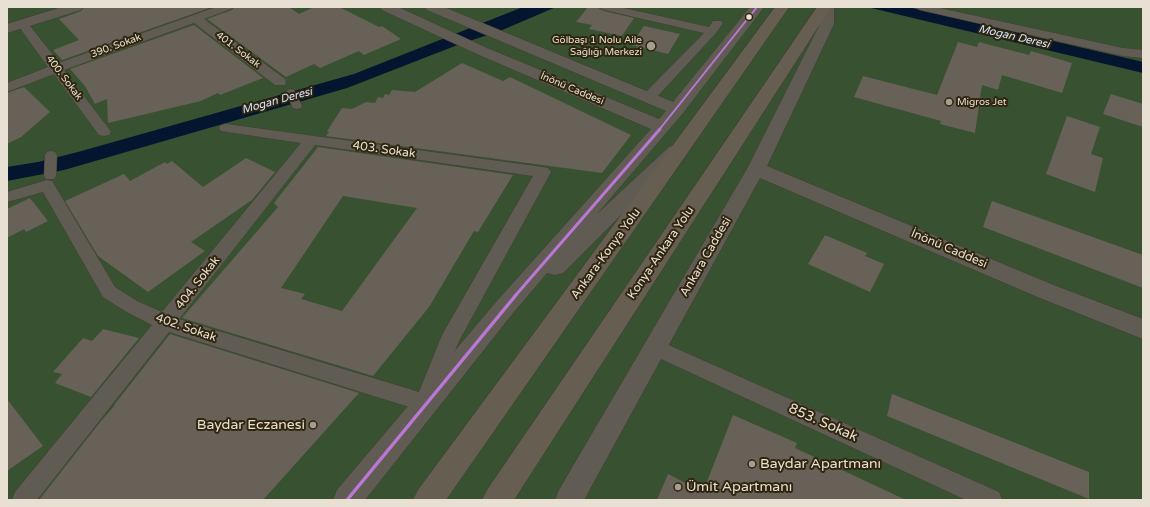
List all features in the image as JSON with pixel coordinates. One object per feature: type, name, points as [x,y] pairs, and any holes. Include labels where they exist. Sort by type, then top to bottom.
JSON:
[{"type":"highway","name":"Ankara-Konya Yolu","points":[[428,500],[782,7]]},
{"type":"highway","name":"Konya-Ankara Yolu","points":[[497,500],[826,7]]},
{"type":"street","points":[[7,21],[50,7]]},
{"type":"street","points":[[7,29],[76,7]]},
{"type":"street","name":"390. Sokak","points":[[7,88],[56,68],[227,7]]},
{"type":"street","name":"İnönü Caddesi","points":[[387,7],[482,51],[662,127]]},
{"type":"street","points":[[432,7],[677,109]]},
{"type":"street","points":[[604,7],[715,26],[649,97]]},
{"type":"street","points":[[347,500],[515,295],[677,109],[757,7]]},
{"type":"street","name":"Ankara Caddesi","points":[[569,500],[756,169],[827,24],[826,7]]},
{"type":"street","points":[[920,7],[1123,52],[1143,53]]},
{"type":"street","points":[[963,7],[1143,53]]},
{"type":"street","points":[[432,28],[457,17]]},
{"type":"street","name":"401. Sokak","points":[[195,18],[280,82]]},
{"type":"street","name":"400. Sokak","points":[[23,24],[104,132]]},
{"type":"street","points":[[482,51],[506,38]]},
{"type":"street","points":[[290,92],[297,106]]},
{"type":"street","name":"403. Sokak","points":[[226,128],[543,172],[449,341],[425,403]]},
{"type":"street","points":[[462,358],[689,136]]},
{"type":"street","name":"404. Sokak","points":[[23,500],[311,140]]},
{"type":"street","points":[[50,176],[51,155]]},
{"type":"street","name":"İnönü Caddesi","points":[[756,169],[1142,331]]},
{"type":"street","name":"402. Sokak","points":[[7,197],[47,185],[108,292],[131,306],[166,323],[425,403]]},
{"type":"street","name":"853. Sokak","points":[[655,347],[991,500]]},
{"type":"green space","points":[[7,7],[1143,7],[1143,500],[7,500]]},
{"type":"water","name":"Mogan Deresi","points":[[523,7],[556,7],[500,31],[460,44],[347,88],[64,170],[7,181],[7,167],[38,162],[78,152],[354,74]]},
{"type":"water","name":"Mogan Deresi","points":[[867,7],[908,7],[1143,62],[1143,73]]},
{"type":"building","points":[[84,7],[212,7],[62,60],[53,50],[79,40],[59,19],[81,11]]},
{"type":"building","points":[[234,7],[289,7],[299,14],[314,7],[339,7],[379,27],[382,26],[401,39],[364,55],[359,51],[320,68],[314,64],[286,77],[207,19],[232,10]]},
{"type":"building","points":[[588,7],[597,7],[604,11],[634,18],[622,36],[589,29],[592,25],[576,22]]},
{"type":"building","points":[[194,25],[263,78],[220,95],[218,93],[201,101],[108,123],[107,99],[95,104],[85,86],[70,69]]},
{"type":"building","points":[[644,26],[680,34],[668,54],[631,45]]},
{"type":"building","points":[[958,42],[977,47],[979,42],[1029,55],[1031,51],[1072,63],[1062,93],[1002,75],[998,90],[982,85],[975,133],[940,124],[941,121],[854,97],[863,76],[937,95]]},
{"type":"building","points":[[462,63],[503,81],[510,77],[631,135],[602,173],[326,136],[329,132],[327,131],[342,108],[352,109],[366,102],[375,103],[378,97],[383,98],[385,94],[389,95],[392,90],[415,92]]},
{"type":"building","points":[[24,87],[50,112],[21,137],[7,144],[7,93]]},
{"type":"building","points":[[1111,94],[1143,104],[1143,127],[1103,114]]},
{"type":"building","points":[[1067,116],[1100,127],[1091,154],[1103,158],[1095,192],[1046,174]]},
{"type":"building","points":[[318,147],[513,175],[478,232],[474,231],[429,307],[373,376],[182,318],[278,207],[274,203]],"holes":[[[343,196],[417,208],[342,311],[301,299],[305,294],[281,288]]]},
{"type":"building","points":[[246,158],[275,172],[252,200],[191,242],[205,251],[148,292],[98,256],[65,201],[124,174],[130,181],[165,162],[167,164],[172,161],[203,187]]},
{"type":"building","points":[[30,198],[48,221],[26,232],[24,229],[7,238],[7,209]]},
{"type":"building","points":[[992,201],[1143,255],[1143,288],[983,227]]},
{"type":"building","points":[[825,235],[867,253],[865,256],[884,264],[870,292],[808,264]]},
{"type":"building","points":[[103,329],[139,338],[91,397],[55,383],[62,374],[53,372],[83,338],[92,341]]},
{"type":"building","points":[[170,334],[359,393],[263,500],[39,500],[115,405]]},
{"type":"building","points":[[892,394],[1089,472],[1089,499],[887,416]]},
{"type":"building","points":[[7,399],[43,446],[7,471]]},
{"type":"building","points":[[733,415],[797,443],[795,448],[906,500],[657,500],[668,474],[703,492]]},
{"type":"transit line","points":[[347,500],[505,307],[662,127],[757,7]]},
{"type":"place","name":"Gölbaşı 1 Nolu Aile Sağlığı Merkezi","points":[[651,46]]},
{"type":"place","name":"Migros Jet","points":[[949,102]]},
{"type":"place","name":"Baydar Eczanesi","points":[[313,425]]},
{"type":"place","name":"Baydar Apartmanı","points":[[752,464]]},
{"type":"place","name":"Ümit Apartmanı","points":[[678,487]]}]
